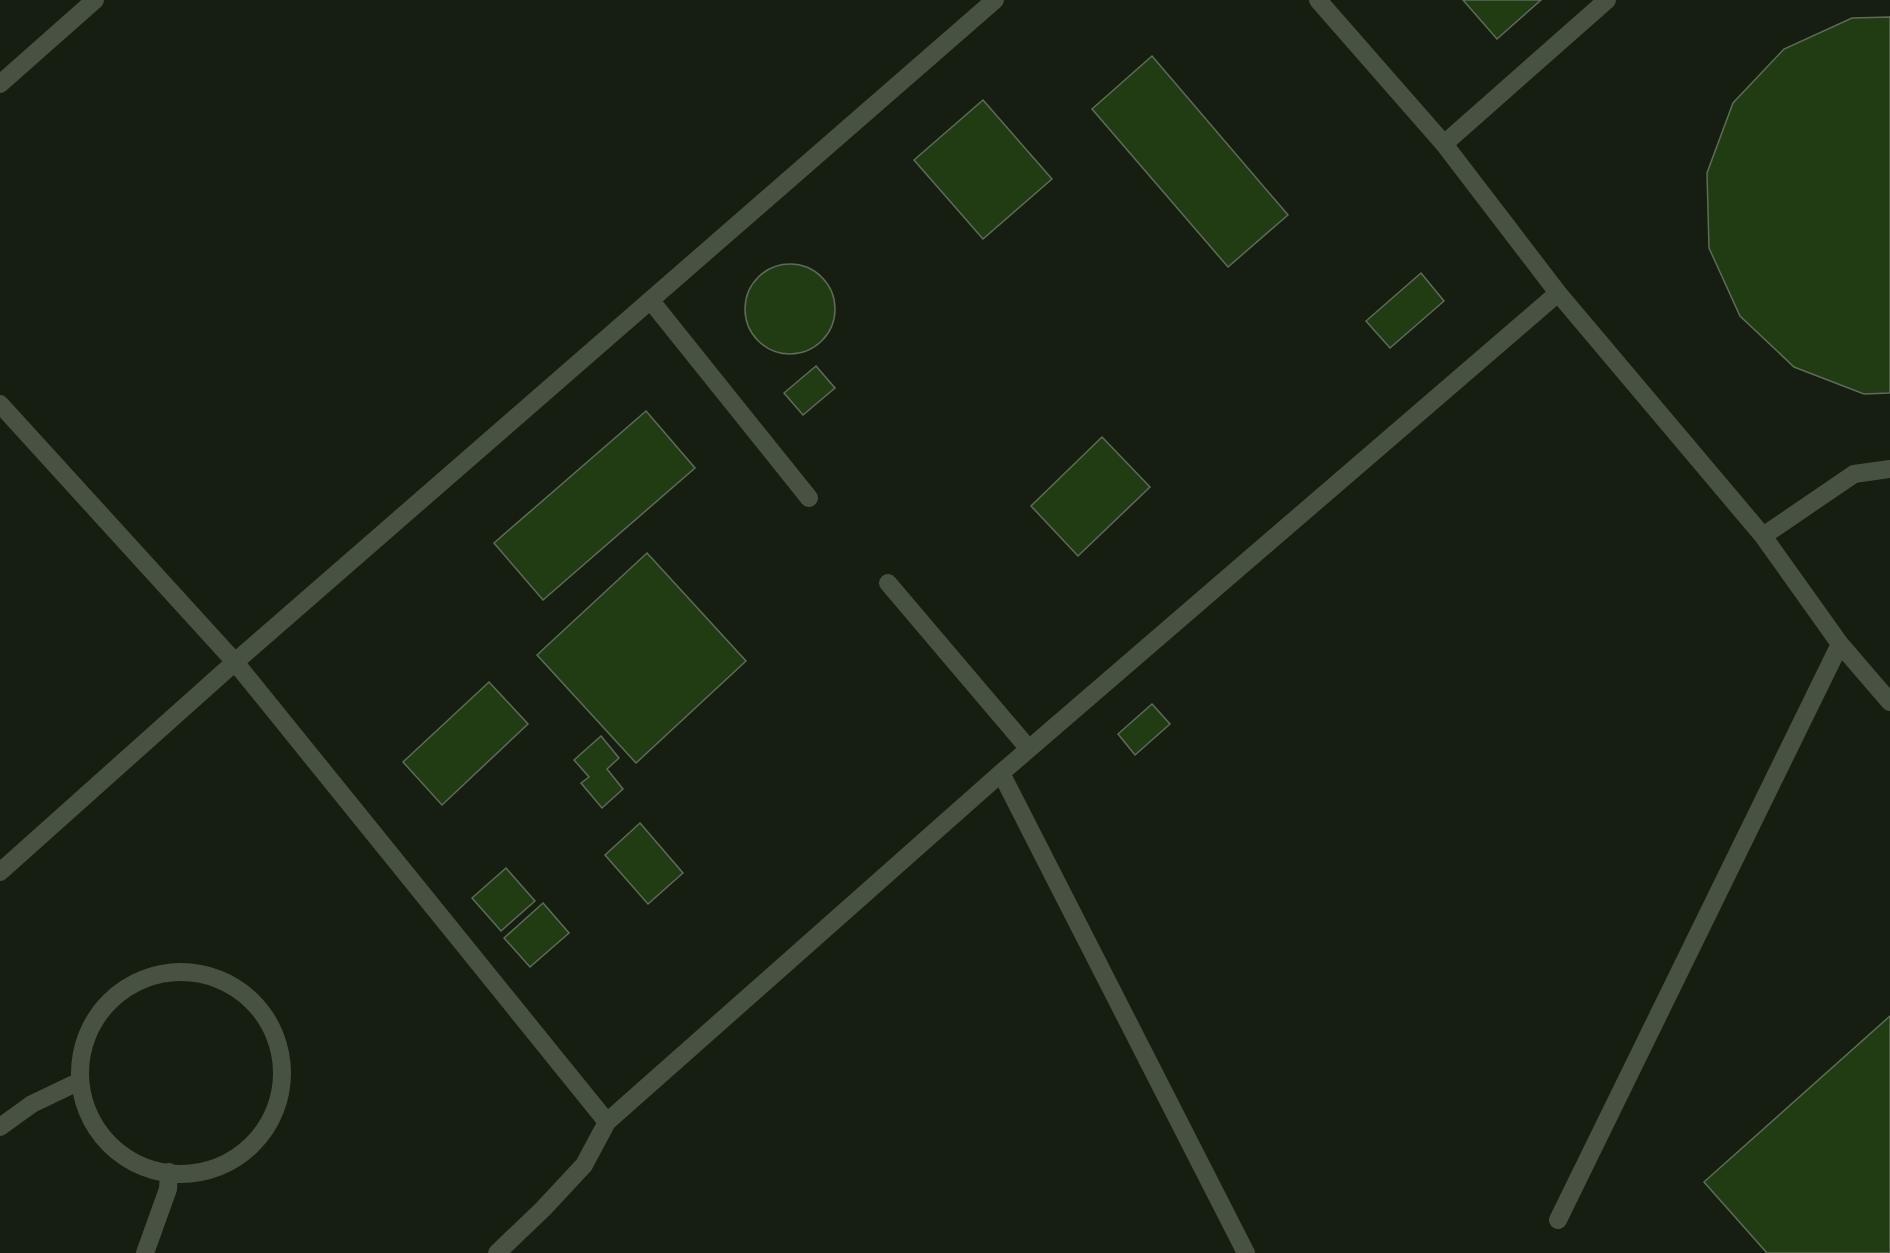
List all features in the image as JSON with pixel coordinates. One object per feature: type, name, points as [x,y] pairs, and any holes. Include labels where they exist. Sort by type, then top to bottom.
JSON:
[{"type":"lane","points":[[0,84],[95,0]]},
{"type":"lane","points":[[0,872],[235,662],[995,0]]},
{"type":"lane","points":[[1318,0],[1444,144],[1558,293],[1763,536],[1840,644],[1890,702]]},
{"type":"lane","points":[[1444,144],[1607,0]]},
{"type":"lane","points":[[497,1253],[584,1165],[608,1122],[1001,773],[1558,293]]},
{"type":"lane","points":[[651,301],[808,498]]},
{"type":"lane","points":[[0,404],[235,662],[608,1122]]},
{"type":"lane","points":[[1763,536],[1854,474],[1890,469]]},
{"type":"lane","points":[[888,583],[1029,749]]},
{"type":"lane","points":[[1558,1220],[1840,644]]},
{"type":"lane","points":[[1001,773],[1246,1253]]},
{"type":"lane","points":[[172,971],[212,975],[246,995],[271,1026],[282,1065],[278,1104],[258,1139],[228,1164],[189,1174],[150,1170],[115,1150],[90,1119],[80,1081],[84,1041],[103,1006],[134,982],[172,971]]},
{"type":"lane","points":[[0,1127],[32,1104],[80,1081]]},
{"type":"lane","points":[[145,1253],[168,1189],[169,1172]]},
{"type":"building","points":[[1463,0],[1541,0],[1497,39]]},
{"type":"building","points":[[1890,17],[1890,393],[1864,394],[1794,367],[1740,316],[1709,248],[1707,173],[1733,103],[1784,49],[1852,18]]},
{"type":"building","points":[[1152,56],[1288,215],[1228,267],[1092,109]]},
{"type":"building","points":[[983,100],[1052,179],[983,239],[914,160]]},
{"type":"building","points":[[781,264],[799,264],[815,271],[828,284],[835,300],[835,318],[828,334],[815,347],[799,354],[781,354],[765,347],[752,334],[745,318],[745,300],[752,284],[765,271]]},
{"type":"building","points":[[1421,273],[1444,301],[1390,348],[1366,321]]},
{"type":"building","points":[[816,366],[835,388],[803,415],[784,393]]},
{"type":"building","points":[[646,411],[695,468],[543,600],[494,543]]},
{"type":"building","points":[[1102,437],[1150,487],[1078,556],[1031,506]]},
{"type":"building","points":[[647,553],[746,661],[636,763],[537,655]]},
{"type":"building","points":[[489,682],[528,724],[442,805],[403,762]]},
{"type":"building","points":[[1152,704],[1170,724],[1135,755],[1118,734]]},
{"type":"building","points":[[601,736],[619,758],[607,769],[623,789],[602,808],[581,783],[589,777],[574,760]]},
{"type":"building","points":[[640,823],[683,873],[648,904],[605,855]]},
{"type":"building","points":[[506,868],[535,901],[501,931],[472,898]]},
{"type":"building","points":[[543,903],[569,933],[530,967],[504,938]]},
{"type":"building","points":[[1890,1016],[1890,1253],[1767,1253],[1704,1182]]}]
